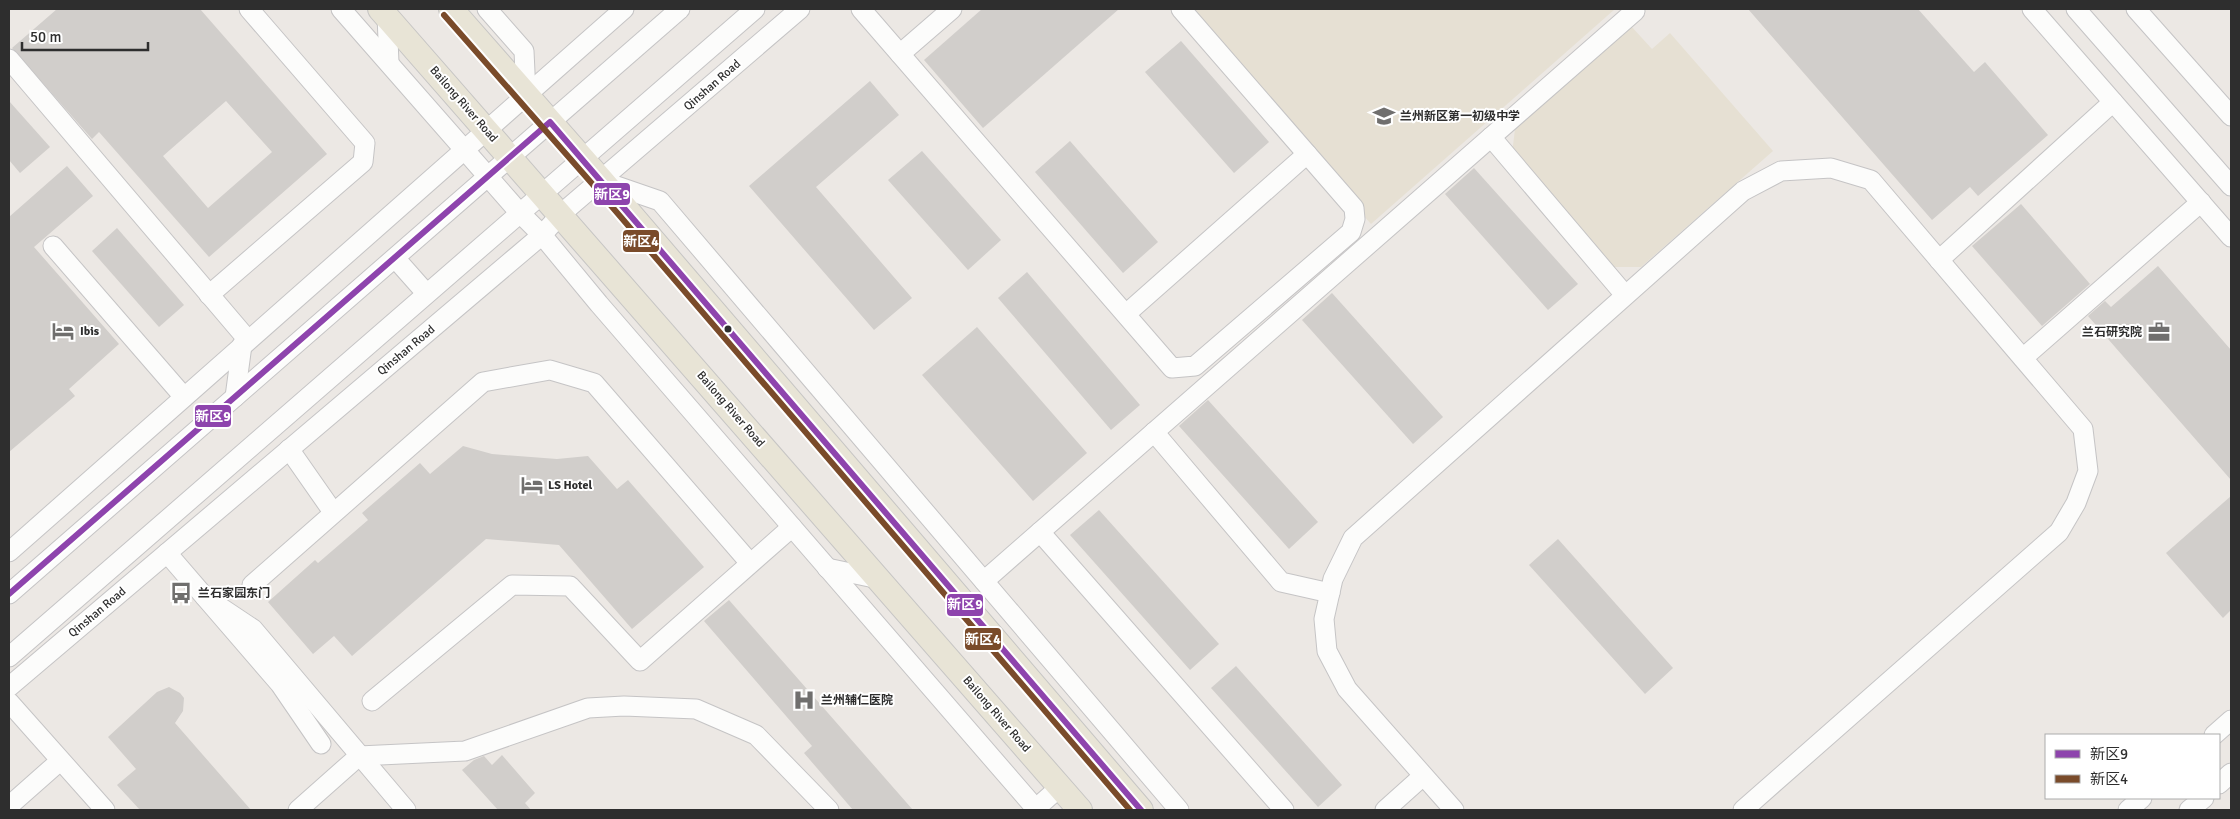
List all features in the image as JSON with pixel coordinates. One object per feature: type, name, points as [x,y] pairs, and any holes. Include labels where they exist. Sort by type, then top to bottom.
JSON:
[{"type":"main road","points":[[454,11],[582,157],[1141,810]]},
{"type":"main road","name":"Bailong River Road","points":[[384,13],[1080,810]]},
{"type":"street","points":[[209,295],[363,162],[365,143],[249,9]]},
{"type":"street","points":[[342,9],[519,212],[542,235],[1035,810],[1060,787]]},
{"type":"street","points":[[487,9],[524,51],[526,94]]},
{"type":"street","points":[[9,552],[624,9]]},
{"type":"street","points":[[9,594],[680,9]]},
{"type":"street","name":"Qinshan Road","points":[[9,657],[541,192],[755,9]]},
{"type":"street","name":"Qinshan Road","points":[[9,687],[542,235],[561,214],[602,181],[800,9]]},
{"type":"street","points":[[861,9],[1172,368],[1195,366],[1351,232],[1356,220],[1354,208],[1181,9]]},
{"type":"street","points":[[900,54],[952,9]]},
{"type":"street","points":[[2032,9],[2231,237]]},
{"type":"street","points":[[2076,9],[2231,186]]},
{"type":"street","points":[[2136,9],[2231,116]]},
{"type":"street","points":[[984,581],[1635,11]]},
{"type":"street","points":[[384,13],[389,63]]},
{"type":"street","points":[[9,59],[209,295],[245,343],[235,397]]},
{"type":"street","points":[[1939,260],[2113,102]]},
{"type":"street","points":[[1491,137],[1625,295]]},
{"type":"street","points":[[1126,314],[1307,154]]},
{"type":"street","points":[[1454,810],[1347,689],[1327,652],[1324,618],[1333,579],[1353,538],[1743,191],[1780,171],[1830,168],[1872,180],[2083,429],[2088,471],[2076,503],[2059,532],[1744,810]]},
{"type":"street","points":[[602,181],[660,201],[1179,810]]},
{"type":"street","points":[[2023,358],[2201,202]]},
{"type":"street","points":[[53,246],[184,397]]},
{"type":"street","points":[[395,258],[426,293]]},
{"type":"street","points":[[252,585],[333,512],[484,382],[550,370],[594,383],[750,563]]},
{"type":"street","points":[[1154,432],[1281,582],[1330,594]]},
{"type":"street","points":[[289,450],[333,512]]},
{"type":"street","points":[[372,701],[512,585],[570,586],[640,661],[792,526]]},
{"type":"street","points":[[1040,532],[1284,810]]},
{"type":"street","points":[[167,553],[280,684],[321,744]]},
{"type":"street","points":[[827,568],[879,579]]},
{"type":"street","points":[[205,597],[253,629],[406,810]]},
{"type":"street","points":[[9,702],[105,810]]},
{"type":"street","points":[[298,810],[359,756],[465,751],[588,708],[624,706],[696,709],[756,735],[829,810]]},
{"type":"street","points":[[2215,734],[2231,720]]},
{"type":"street","points":[[9,806],[60,761]]},
{"type":"street","points":[[2220,783],[2231,774]]},
{"type":"street","points":[[1385,810],[1423,776]]},
{"type":"street","points":[[2128,810],[2141,799]]},
{"type":"street","points":[[2189,810],[2203,799]]},
{"type":"shaded area","name":"兰州新区第一初级中学","points":[[1181,9],[1615,9],[1371,224]]},
{"type":"shaded area","points":[[1631,26],[1652,49],[1670,33],[1773,151],[1641,267],[1612,267],[1512,154],[1515,129]]},
{"type":"building","points":[[57,9],[200,9],[327,154],[209,257],[99,132],[92,139],[12,48]],"holes":[[[226,101],[272,152],[208,208],[163,156]]]},
{"type":"building","points":[[982,9],[1119,9],[983,128],[924,60]]},
{"type":"building","points":[[1748,9],[1918,9],[1974,72],[1985,62],[2048,135],[1978,196],[1970,187],[1932,220]]},
{"type":"building","points":[[1181,41],[1269,142],[1234,173],[1145,72]]},
{"type":"building","points":[[870,81],[899,115],[816,187],[912,298],[874,330],[749,186]]},
{"type":"building","points":[[9,101],[50,147],[20,173],[9,160]]},
{"type":"building","points":[[1070,141],[1158,242],[1123,273],[1035,172]]},
{"type":"building","points":[[922,151],[1001,240],[968,270],[888,180]]},
{"type":"building","points":[[67,166],[93,196],[34,247],[119,344],[69,389],[75,396],[9,452],[9,217]]},
{"type":"building","points":[[1474,168],[1578,284],[1548,310],[1445,194]]},
{"type":"building","points":[[2021,204],[2090,284],[2042,326],[1972,246]]},
{"type":"building","points":[[117,228],[184,305],[159,327],[92,251]]},
{"type":"building","points":[[2158,266],[2231,350],[2231,480],[2088,316],[2105,301],[2111,307]]},
{"type":"building","points":[[1027,272],[1140,405],[1111,430],[998,298]]},
{"type":"building","points":[[1332,293],[1443,417],[1413,444],[1302,320]]},
{"type":"building","points":[[977,327],[1087,453],[1033,501],[922,375]]},
{"type":"building","points":[[1208,400],[1318,522],[1289,549],[1179,426]]},
{"type":"building","points":[[463,446],[492,454],[557,459],[588,456],[617,489],[628,480],[704,567],[632,629],[559,545],[486,539],[352,656],[334,636],[313,654],[268,602],[315,560],[318,563],[368,520],[362,513],[420,463],[430,474]]},
{"type":"building","points":[[2231,496],[2231,610],[2223,618],[2166,553]]},
{"type":"building","points":[[1099,510],[1219,644],[1190,670],[1070,535]]},
{"type":"building","points":[[1558,539],[1673,668],[1645,694],[1529,565]]},
{"type":"building","points":[[729,600],[913,810],[853,810],[804,753],[812,746],[704,621]]},
{"type":"building","points":[[1236,666],[1342,785],[1318,807],[1211,688]]},
{"type":"building","points":[[169,687],[180,693],[184,698],[183,711],[175,723],[251,810],[140,810],[117,785],[136,769],[108,737],[157,692]]},
{"type":"building","points":[[502,755],[535,793],[525,803],[531,810],[498,810],[462,770],[474,760],[484,756],[492,765]]},
{"type":"transit line","name":"新区4","points":[[444,15],[595,187],[1130,810]]},
{"type":"transit line","name":"新区9","points":[[9,594],[550,122],[1141,810]]},
{"type":"place","name":"兰州新区第一初级中学","points":[[1384,116]]},
{"type":"place","name":"Ibis","points":[[63,331]]},
{"type":"place","name":"兰石研究院","points":[[2159,332]]},
{"type":"place","name":"LS Hotel","points":[[532,485]]},
{"type":"place","name":"兰石家园东门","points":[[181,593]]},
{"type":"place","name":"兰州辅仁医院","points":[[804,700]]}]
